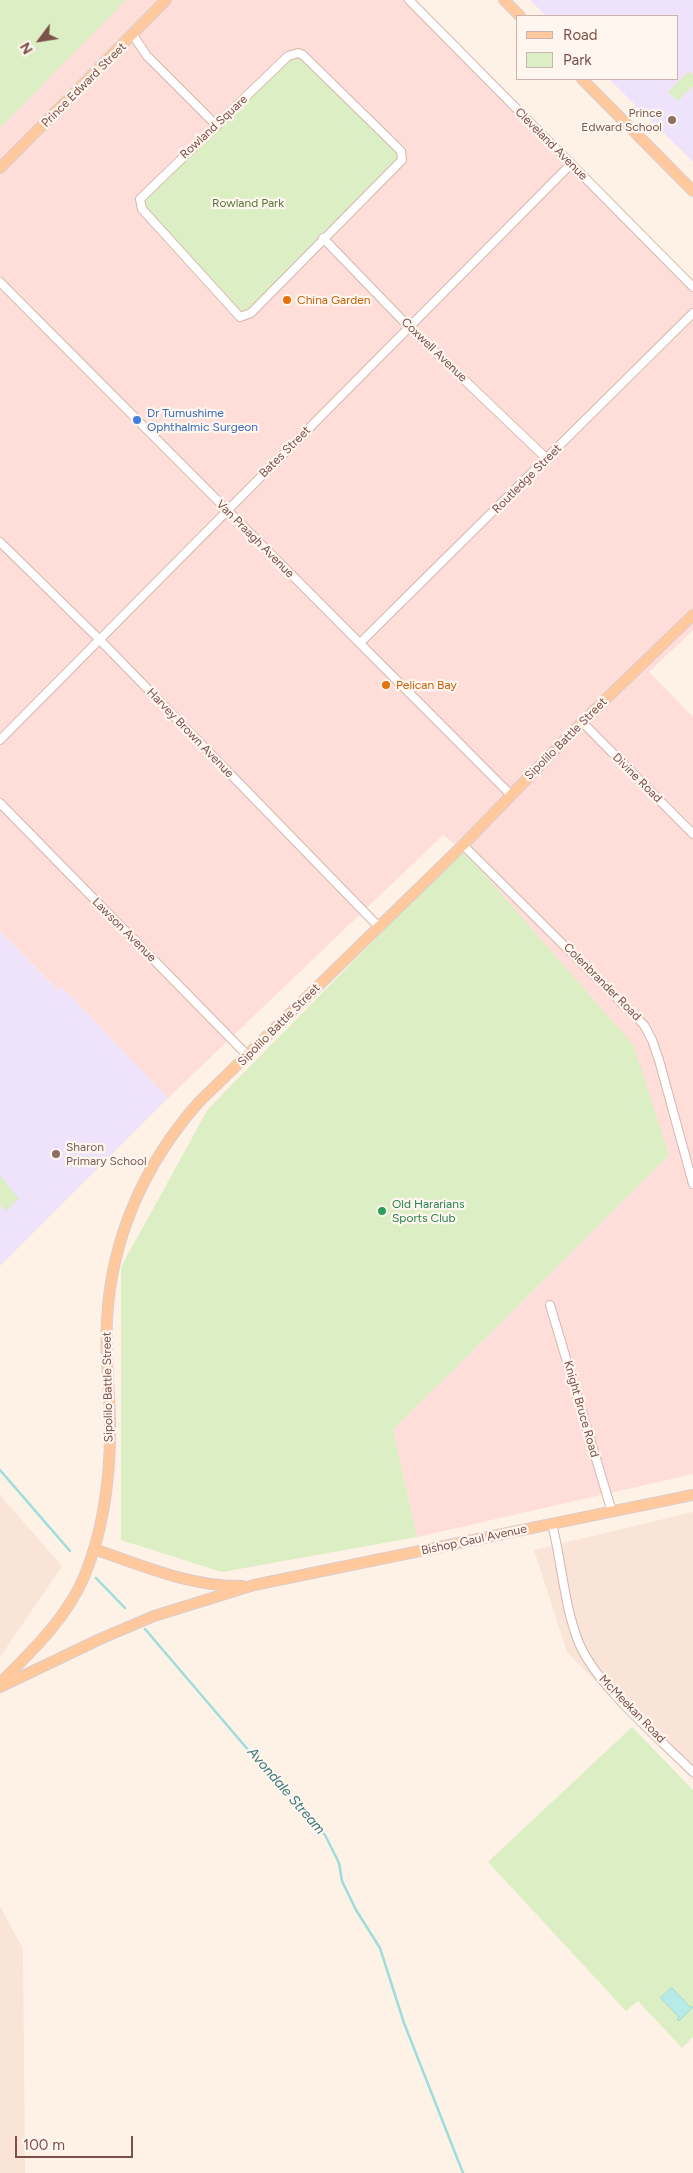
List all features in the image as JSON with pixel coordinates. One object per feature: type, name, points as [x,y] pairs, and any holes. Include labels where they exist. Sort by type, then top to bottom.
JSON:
[{"type":"main road","name":"Prince Edward Street","points":[[0,168],[166,0]]},
{"type":"main road","points":[[504,0],[519,15]]},
{"type":"main road","points":[[583,80],[693,191]]},
{"type":"main road","name":"Sipolilo Battle Street","points":[[94,1548],[102,1518],[110,1469],[107,1321],[109,1290],[122,1234],[130,1210],[170,1138],[199,1102],[463,844],[582,722],[693,615]]},
{"type":"main road","name":"Bishop Gaul Avenue","points":[[254,1585],[693,1496]]},
{"type":"main road","points":[[0,1683],[37,1646],[70,1603],[83,1578],[94,1548],[187,1580],[225,1586],[254,1585]]},
{"type":"main road","points":[[0,1687],[100,1639],[154,1616],[254,1585]]},
{"type":"street","name":"Cleveland Avenue","points":[[409,0],[693,287]]},
{"type":"street","points":[[133,35],[147,56],[217,126]]},
{"type":"street","name":"Rowland Square","points":[[298,53],[303,55],[400,152],[402,160],[323,238],[251,313],[244,317],[236,313],[142,209],[139,202],[142,194],[217,126],[288,56],[298,53]]},
{"type":"street","name":"Bates Street","points":[[0,740],[408,326],[571,164]]},
{"type":"street","name":"Coxwell Avenue","points":[[323,238],[408,326],[547,459]]},
{"type":"street","name":"Van Praagh Avenue","points":[[0,282],[511,795]]},
{"type":"street","name":"Routledge Street","points":[[360,643],[693,313]]},
{"type":"street","name":"Harvey Brown Avenue","points":[[0,542],[100,640],[378,926]]},
{"type":"street","name":"Divine Road","points":[[582,722],[693,834]]},
{"type":"street","name":"Lawson Avenue","points":[[0,803],[248,1056]]},
{"type":"street","name":"Colenbrander Road","points":[[463,844],[644,1025],[659,1060],[693,1184]]},
{"type":"street","name":"Knight Bruce Road","points":[[550,1305],[612,1512]]},
{"type":"street","name":"McMeekan Road","points":[[552,1524],[573,1626],[580,1645],[592,1666],[606,1684],[693,1772]]},
{"type":"shaded area","points":[[0,0],[410,0],[693,288],[693,630],[649,672],[693,717],[693,1474],[417,1537],[393,1430],[669,1155],[463,850],[443,835],[168,1098],[62,987],[59,991],[0,931]]},
{"type":"shaded area","name":"Prince Edward School","points":[[530,0],[693,0],[693,162],[610,80],[678,80],[678,15],[545,15]]},
{"type":"shaded area","name":"Sharon Primary School","points":[[0,931],[58,991],[62,987],[168,1098],[0,1266]]},
{"type":"shaded area","points":[[0,1495],[62,1566],[0,1657]]},
{"type":"shaded area","points":[[693,1512],[693,1780],[567,1652],[534,1550]]},
{"type":"shaded area","points":[[0,1906],[23,1949],[25,2173],[0,2173]]},
{"type":"green space","points":[[0,0],[126,0],[0,128]]},
{"type":"green space","name":"Rowland Park","points":[[297,51],[404,156],[245,318],[136,199]]},
{"type":"green space","points":[[689,71],[693,75],[693,86],[678,101],[668,92]]},
{"type":"green space","name":"Old Hararians Sports Club","points":[[463,850],[634,1046],[669,1155],[393,1430],[417,1537],[222,1572],[121,1540],[121,1267],[208,1109]]},
{"type":"green space","points":[[0,1175],[19,1199],[5,1211],[0,1204]]},
{"type":"green space","points":[[632,1727],[693,1790],[693,2037],[682,2048],[638,2001],[626,2011],[488,1862]]},
{"type":"water","points":[[672,1988],[690,2007],[693,2007],[679,2021],[677,2019],[679,2017],[661,1998]]},
{"type":"waterway","name":"Avondale Stream","points":[[0,1470],[70,1551]]},
{"type":"waterway","name":"Avondale Stream","points":[[96,1578],[125,1608]]},
{"type":"waterway","name":"Avondale Stream","points":[[145,1629],[267,1772],[325,1835],[339,1863],[342,1881],[356,1910],[380,1948],[404,2023],[463,2173]]},
{"type":"place","name":"Prince Edward School","points":[[672,120]]},
{"type":"place","name":"China Garden","points":[[287,300]]},
{"type":"place","name":"Dr Tumushime Ophthalmic Surgeon","points":[[137,420]]},
{"type":"place","name":"Pelican Bay","points":[[386,685]]},
{"type":"place","name":"Sharon Primary School","points":[[56,1154]]},
{"type":"place","name":"Old Hararians Sports Club","points":[[382,1211]]}]
